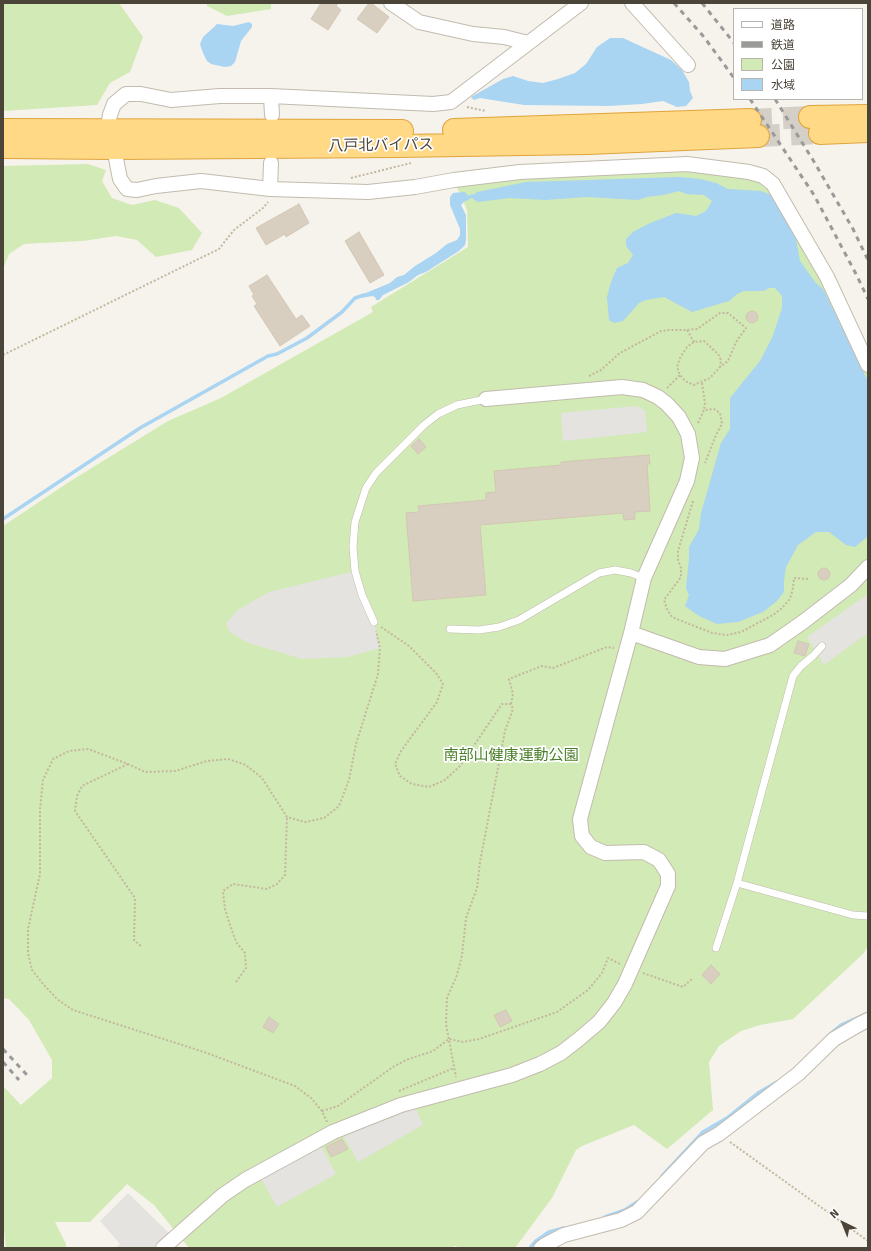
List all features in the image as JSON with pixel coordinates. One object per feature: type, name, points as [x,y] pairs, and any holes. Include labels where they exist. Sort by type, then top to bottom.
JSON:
[{"type":"highway","points":[[868,116],[815,125],[868,131]]},
{"type":"highway","name":"八戸北バイパス","points":[[3,147],[110,140],[429,131],[754,128]]},
{"type":"highway","name":"八戸北バイパス","points":[[3,130],[110,140]]},
{"type":"street","points":[[391,3],[419,22],[474,34],[504,37],[528,43]]},
{"type":"street","points":[[581,3],[451,102],[432,104],[271,96],[220,96],[171,100],[141,94],[126,94],[114,104],[110,115],[110,140],[120,179],[127,189],[137,190],[201,180],[270,189],[368,192],[520,172],[687,164],[749,172],[763,176],[773,184],[828,277],[868,365]]},
{"type":"street","points":[[632,3],[688,64]]},
{"type":"street","points":[[271,96],[272,115]]},
{"type":"street","points":[[270,189],[271,164]]},
{"type":"street","points":[[163,1248],[223,1195],[245,1180],[332,1132],[400,1105],[512,1075],[540,1064],[561,1053],[599,1022],[614,1003],[632,969],[668,886],[668,874],[659,860],[644,852],[605,853],[591,847],[582,836],[580,819],[631,633],[644,578],[687,481],[692,458],[688,434],[679,417],[667,404],[658,397],[643,390],[622,387],[486,399]]},
{"type":"street","points":[[631,633],[698,657],[725,659],[770,645],[803,622],[850,585],[868,567]]},
{"type":"street","points":[[541,1248],[564,1235],[621,1220],[637,1212],[704,1143],[719,1134],[798,1074],[834,1040],[868,1020]]},
{"type":"lane","points":[[374,622],[362,596],[355,571],[353,547],[355,522],[366,488],[376,473],[424,425],[438,414],[457,405],[486,399]]},
{"type":"lane","points":[[450,629],[479,630],[499,627],[540,608],[599,573],[615,570],[631,573],[644,578]]},
{"type":"lane","points":[[716,948],[736,883],[793,676],[822,646]]},
{"type":"lane","points":[[736,883],[853,915],[868,916]]},
{"type":"path","points":[[451,102],[456,105],[492,112]]},
{"type":"path","points":[[350,178],[416,162]]},
{"type":"path","points":[[3,355],[219,249],[234,230],[264,208],[268,201],[270,189]]},
{"type":"path","points":[[570,392],[582,381],[600,370],[620,353],[661,331],[697,328],[720,314],[728,313],[746,328],[736,342],[728,361],[710,378],[702,383],[694,385],[680,375],[677,367],[686,347],[694,342],[704,341],[712,347],[721,360],[720,367]]},
{"type":"path","points":[[687,330],[694,342]]},
{"type":"path","points":[[658,397],[680,375]]},
{"type":"path","points":[[688,434],[695,428],[704,410],[705,404],[702,383]]},
{"type":"path","points":[[703,470],[716,435],[722,424],[720,413],[714,409],[704,410]]},
{"type":"path","points":[[694,500],[678,551],[681,576],[674,588],[664,600],[672,617],[712,633],[727,635],[741,632],[774,615],[782,608],[790,599],[794,578],[810,579]]},
{"type":"path","points":[[374,622],[409,646],[436,673],[443,684],[437,702],[401,751],[395,764],[400,776],[412,784],[429,787],[445,780],[460,766],[502,704],[511,704]]},
{"type":"path","points":[[287,817],[305,822],[324,818],[339,806],[349,780],[356,744],[378,674],[380,648],[374,622]]},
{"type":"path","points":[[458,1089],[446,1024],[447,998],[457,975],[462,955],[466,918],[477,888],[480,862],[505,731],[513,709],[511,704],[513,694],[509,679],[542,666],[553,668],[607,646],[626,651]]},
{"type":"path","points":[[236,982],[246,968],[245,953],[236,942],[229,922],[223,891],[233,884],[267,889],[278,884],[285,875],[287,817],[262,778],[246,765],[228,759],[207,761],[175,771],[145,772],[88,749],[69,751],[53,759],[43,780],[40,809],[40,874],[28,929],[28,952],[32,970],[57,999],[73,1010],[204,1052],[295,1086],[311,1098],[322,1111],[332,1132]]},
{"type":"path","points":[[128,764],[82,786],[77,796],[75,811],[135,898],[134,940],[142,947]]},
{"type":"path","points":[[322,1111],[338,1106],[393,1067],[406,1060],[433,1050],[449,1039],[463,1042],[478,1039],[557,1012],[588,990],[602,973],[608,958],[632,969],[683,987],[692,979]]},
{"type":"path","points":[[719,1134],[868,1242]]},
{"type":"green space","points":[[3,3],[119,3],[143,37],[130,72],[110,83],[97,105],[3,111]]},
{"type":"green space","points":[[207,3],[271,3],[271,9],[227,16],[207,6]]},
{"type":"green space","points":[[88,164],[106,170],[102,181],[112,198],[132,205],[155,200],[179,208],[202,233],[192,250],[156,257],[137,240],[116,236],[83,241],[24,244],[9,254],[3,269],[3,166]]},
{"type":"green space","name":"南部山健康運動公園","points":[[687,164],[773,184],[868,365],[868,945],[864,953],[793,1019],[760,1025],[741,1031],[719,1046],[709,1062],[713,1110],[667,1149],[634,1125],[582,1146],[576,1150],[552,1198],[515,1248],[465,1248],[454,1246],[452,1248],[189,1248],[154,1205],[127,1184],[90,1222],[55,1222],[66,1244],[66,1248],[6,1248],[3,1221],[3,1084],[21,1105],[52,1078],[52,1060],[29,1020],[9,999],[3,998],[3,526],[69,482],[168,421],[221,398],[373,312],[371,307],[468,247],[467,210],[454,180]]},
{"type":"shaded area","points":[[637,406],[645,411],[647,432],[563,441],[561,413]]},
{"type":"shaded area","points":[[355,571],[374,622],[380,648],[348,657],[302,659],[246,642],[230,632],[226,624],[236,611],[269,592]]},
{"type":"shaded area","points":[[868,594],[868,633],[824,665],[807,637]]},
{"type":"shaded area","points":[[413,1102],[423,1125],[358,1162],[340,1129]]},
{"type":"shaded area","points":[[318,1140],[336,1174],[277,1207],[258,1173]]},
{"type":"shaded area","points":[[128,1193],[174,1238],[163,1248],[116,1248],[120,1244],[100,1221]]},
{"type":"water","points":[[249,22],[252,24],[252,27],[241,41],[235,62],[231,66],[225,67],[211,64],[207,61],[200,44],[203,37],[217,24],[233,26]]},
{"type":"water","points":[[610,38],[623,38],[671,60],[682,70],[689,82],[690,91],[693,98],[686,106],[677,107],[663,101],[608,106],[524,105],[480,98],[474,100],[471,97],[503,79],[513,76],[528,81],[543,83],[575,73],[586,64],[597,47]]},
{"type":"water","points":[[679,177],[700,179],[716,183],[728,189],[761,191],[774,196],[796,239],[800,261],[815,282],[823,289],[868,381],[868,536],[855,547],[846,545],[829,532],[816,532],[798,545],[786,567],[784,592],[777,601],[763,612],[738,622],[717,624],[699,616],[685,606],[689,595],[686,588],[689,547],[699,529],[701,513],[721,443],[730,429],[730,398],[760,361],[772,338],[782,308],[782,296],[775,288],[769,288],[764,291],[744,291],[737,294],[729,301],[692,312],[664,297],[646,300],[639,303],[623,321],[614,323],[609,320],[607,297],[617,268],[628,263],[633,255],[626,246],[626,239],[633,232],[648,224],[676,213],[696,216],[706,211],[712,201],[704,195],[686,194],[679,191],[638,200],[587,197],[545,200],[510,198],[478,202],[473,199],[473,196],[477,192],[526,182]]},
{"type":"water","points":[[465,192],[469,197],[469,200],[465,201],[461,205],[466,215],[465,245],[459,251],[426,272],[383,295],[379,300],[376,300],[375,297],[372,296],[361,298],[361,295],[390,283],[397,277],[404,275],[447,244],[457,240],[460,235],[460,229],[450,205],[450,197],[453,193]]},
{"type":"building","points":[[321,3],[338,3],[336,6],[341,10],[328,30],[311,19]]},
{"type":"building","points":[[369,3],[389,17],[377,33],[357,19]]},
{"type":"building","points":[[299,204],[309,223],[286,237],[285,234],[266,245],[256,228]]},
{"type":"building","points":[[359,232],[384,275],[370,283],[345,241]]},
{"type":"building","points":[[267,275],[296,319],[302,315],[310,326],[280,346],[254,306],[257,304],[252,296],[254,295],[249,286]]},
{"type":"building","points":[[754,311],[757,312],[757,322],[750,323],[747,322],[746,315],[747,312]]},
{"type":"building","points":[[419,439],[426,447],[418,454],[411,446]]},
{"type":"building","points":[[649,455],[650,464],[647,464],[650,511],[635,512],[635,519],[624,520],[623,513],[480,525],[486,595],[413,601],[406,513],[419,512],[418,506],[486,500],[486,493],[496,492],[494,471],[561,465],[561,462]]},
{"type":"building","points":[[826,568],[829,569],[829,579],[822,580],[819,579],[818,572],[819,569]]},
{"type":"building","points":[[798,641],[809,644],[805,656],[794,653]]},
{"type":"building","points":[[711,965],[720,974],[711,984],[702,975]]},
{"type":"building","points":[[506,1010],[512,1021],[500,1027],[494,1015]]},
{"type":"building","points":[[269,1017],[279,1024],[273,1033],[263,1027]]},
{"type":"building","points":[[342,1139],[348,1149],[331,1157],[326,1147]]},
{"type":"waterway","points":[[465,198],[473,196]]},
{"type":"waterway","points":[[3,519],[140,428],[268,356],[277,354],[307,338],[342,312],[355,298],[364,295]]},
{"type":"waterway","points":[[829,1035],[841,1025],[868,1013]]},
{"type":"waterway","points":[[662,1176],[703,1132],[727,1118],[758,1093],[777,1082]]},
{"type":"waterway","points":[[605,1217],[625,1210],[637,1202]]},
{"type":"waterway","points":[[530,1248],[536,1241],[549,1232],[564,1228]]},
{"type":"tunnel","points":[[750,120],[810,117]]},
{"type":"tunnel","points":[[758,136],[820,133]]},
{"type":"railway","points":[[674,3],[704,37],[733,77]]},
{"type":"railway","points":[[702,3],[733,42]]},
{"type":"railway","points":[[751,100],[814,195],[868,299]]},
{"type":"railway","points":[[776,100],[853,229],[868,260]]},
{"type":"railway","points":[[3,1049],[27,1075]]},
{"type":"railway","points":[[3,1062],[19,1080]]}]
